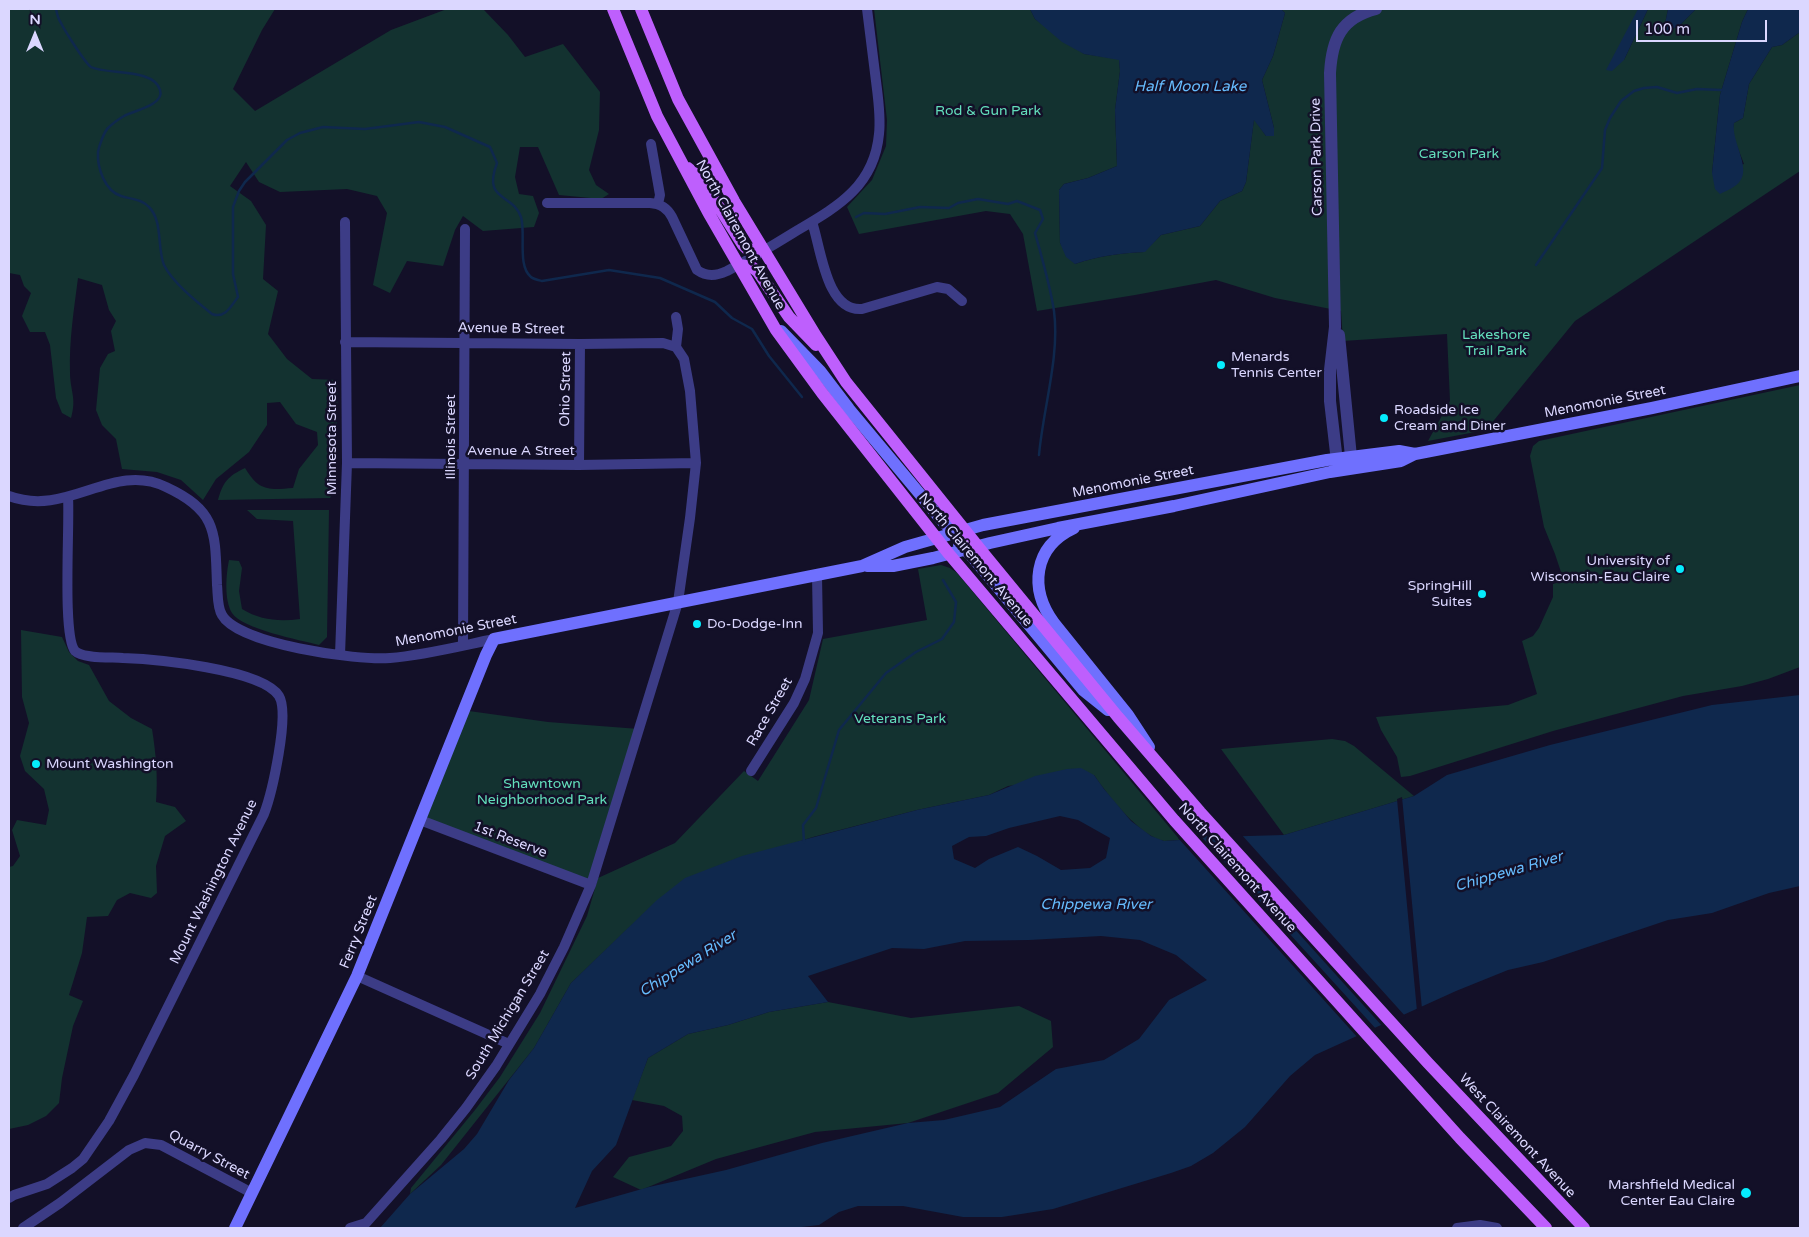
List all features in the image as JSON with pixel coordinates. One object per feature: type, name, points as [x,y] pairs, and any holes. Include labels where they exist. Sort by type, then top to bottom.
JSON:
[{"type":"main road","name":"North Clairemont Avenue","points":[[613,9],[657,116],[682,163],[772,323],[822,393],[949,554],[1174,820],[1460,1138],[1546,1228]]},
{"type":"main road","name":"North Clairemont Avenue","points":[[641,9],[678,99],[734,201],[846,382],[960,531],[977,546],[1118,717],[1200,812],[1428,1063]]},
{"type":"main road","points":[[682,163],[701,179],[743,245],[747,249],[763,250]]},
{"type":"main road","points":[[738,265],[752,267],[758,272],[789,317],[832,361]]},
{"type":"main road","points":[[772,323],[807,356],[939,517],[960,531]]},
{"type":"main road","name":"Menomonie Street","points":[[862,566],[905,547],[992,523],[1337,465],[1401,461],[1415,454],[1643,410],[1800,376]]},
{"type":"main road","name":"Menomonie Street","points":[[494,639],[862,566],[893,566],[1337,465]]},
{"type":"main road","points":[[1082,524],[1069,530],[1056,540],[1044,556],[1038,572],[1040,599],[1054,623],[1128,715],[1163,768]]},
{"type":"main road","points":[[936,538],[955,543],[964,549],[1083,690],[1118,717]]},
{"type":"main road","name":"Ferry Street","points":[[235,1228],[357,976],[494,639]]},
{"type":"main road","name":"West Clairemont Avenue","points":[[1428,1063],[1584,1228]]},
{"type":"street","points":[[547,204],[658,204],[664,207],[672,217],[697,270],[707,275],[717,275],[738,265],[812,222],[840,204],[852,193],[867,174],[877,150],[879,115],[867,9]]},
{"type":"street","name":"Carson Park Drive","points":[[1337,465],[1330,389],[1332,338],[1335,328],[1331,57],[1339,32],[1346,24],[1365,12],[1376,9]]},
{"type":"street","points":[[651,144],[660,194],[658,204]]},
{"type":"street","name":"Minnesota Street","points":[[340,655],[347,463],[344,222]]},
{"type":"street","points":[[812,222],[834,295],[843,305],[862,309],[937,287],[948,289],[962,302]]},
{"type":"street","name":"Illinois Street","points":[[464,645],[465,229]]},
{"type":"street","points":[[676,317],[678,329],[676,347]]},
{"type":"street","name":"Carson Park Drive","points":[[1335,328],[1340,338],[1352,464]]},
{"type":"street","name":"Avenue B Street","points":[[345,342],[663,343],[676,347]]},
{"type":"street","name":"Ohio Street","points":[[579,465],[580,344]]},
{"type":"street","name":"South Michigan Street","points":[[350,1228],[366,1223],[466,1108],[540,994],[564,947],[591,885],[678,602],[696,463],[687,373],[684,359],[676,347]]},
{"type":"street","name":"Avenue A Street","points":[[347,463],[579,465],[696,463]]},
{"type":"street","name":"Menomonie Street","points":[[9,496],[19,500],[46,502],[124,480],[135,479],[153,481],[184,496],[200,508],[212,527],[216,549],[220,610],[223,617],[240,631],[251,635],[302,649],[340,655],[388,658],[494,639]]},
{"type":"street","name":"Mount Washington Avenue","points":[[9,1198],[47,1184],[72,1168],[88,1152],[119,1105],[264,814],[274,778],[282,725],[282,709],[279,696],[266,685],[249,678],[215,669],[179,663],[133,658],[85,656],[76,652],[71,643],[68,622],[68,497]]},
{"type":"street","name":"Race Street","points":[[751,771],[794,703],[805,679],[818,633],[817,575]]},
{"type":"street","name":"1st Reserve","points":[[420,820],[591,885]]},
{"type":"street","points":[[357,976],[509,1044]]},
{"type":"street","name":"Quarry Street","points":[[23,1228],[60,1204],[129,1150],[145,1143],[161,1145],[252,1193]]},
{"type":"street","points":[[1457,1228],[1480,1225],[1497,1228]]},
{"type":"green space","points":[[9,9],[275,9],[262,30],[233,89],[255,111],[391,30],[447,9],[484,10],[508,35],[525,57],[563,44],[600,92],[599,130],[589,170],[596,185],[609,194],[601,199],[559,195],[538,147],[520,147],[515,177],[519,194],[533,196],[539,213],[534,227],[483,231],[463,216],[455,230],[443,266],[407,261],[390,293],[373,285],[387,213],[377,196],[347,189],[280,192],[259,182],[246,162],[230,186],[251,201],[266,225],[263,279],[278,291],[268,334],[287,359],[312,379],[338,380],[335,490],[330,498],[218,500],[227,480],[245,468],[250,476],[260,485],[271,489],[293,488],[299,469],[318,445],[317,432],[296,424],[280,402],[267,403],[267,425],[249,452],[216,479],[203,500],[181,480],[157,472],[122,469],[116,439],[102,425],[96,410],[100,368],[108,354],[115,351],[111,331],[116,321],[109,310],[102,285],[78,278],[70,349],[70,379],[73,400],[71,418],[62,413],[56,398],[50,345],[45,332],[30,332],[22,316],[31,293],[24,286],[20,275],[9,273]]},
{"type":"green space","points":[[874,9],[1030,9],[1035,19],[1084,54],[1119,59],[1120,71],[1115,110],[1117,166],[1088,178],[1064,184],[1059,190],[1060,243],[1075,264],[1109,255],[1144,252],[1161,235],[1200,226],[1220,201],[1242,191],[1246,182],[1254,119],[1266,136],[1274,136],[1274,128],[1262,80],[1273,56],[1285,13],[1281,9],[1638,9],[1624,60],[1648,9],[1668,9],[1663,34],[1680,25],[1696,9],[1748,9],[1742,22],[1720,95],[1712,173],[1744,164],[1732,133],[1734,123],[1743,118],[1749,84],[1772,47],[1782,45],[1800,32],[1800,171],[1575,321],[1486,430],[1428,441],[1450,401],[1447,334],[1343,341],[1341,311],[1275,298],[1216,280],[1037,311],[1023,234],[1010,214],[986,211],[859,234],[847,207],[872,180],[886,146],[887,120]]},
{"type":"green space","name":"University of Wisconsin-Eau Claire","points":[[1800,385],[1800,667],[1742,686],[1683,696],[1553,731],[1410,776],[1401,777],[1397,757],[1381,730],[1376,717],[1508,705],[1537,694],[1522,641],[1533,636],[1539,628],[1553,597],[1553,584],[1564,581],[1544,527],[1530,456],[1533,446],[1539,441]]},
{"type":"green space","points":[[247,510],[329,510],[327,637],[319,645],[259,629],[238,619],[229,608],[227,580],[229,560],[239,561],[242,568],[239,591],[242,609],[256,616],[270,619],[300,619],[293,521],[257,519]]},
{"type":"green space","name":"Veterans Park","points":[[941,565],[957,573],[1180,840],[1164,841],[1145,832],[1125,814],[1094,775],[1008,786],[989,795],[917,810],[813,837],[788,845],[657,901],[571,983],[534,1048],[441,1165],[410,1194],[411,1188],[500,1077],[540,1013],[587,916],[598,878],[675,843],[744,771],[758,781],[809,700],[823,639],[927,620],[918,569]]},
{"type":"green space","points":[[21,630],[62,637],[69,652],[78,661],[89,665],[109,701],[131,718],[152,729],[155,747],[156,802],[175,807],[186,821],[165,836],[156,866],[157,893],[151,898],[130,893],[117,900],[108,916],[87,917],[82,953],[69,995],[83,1001],[73,1026],[62,1078],[59,1103],[46,1116],[28,1125],[9,1129],[9,867],[13,866],[20,856],[12,830],[17,820],[46,825],[49,810],[44,789],[25,771],[20,756],[29,723],[22,697]]},
{"type":"green space","name":"Shawntown Neighborhood Park","points":[[469,711],[548,722],[639,729],[591,885],[420,820]]},
{"type":"green space","points":[[1332,739],[1345,741],[1354,746],[1414,796],[1284,835],[1221,749]]},
{"type":"green space","points":[[828,1002],[911,1018],[1019,1006],[1051,1021],[1053,1047],[998,1093],[908,1123],[815,1132],[716,1159],[641,1190],[613,1177],[629,1157],[671,1146],[683,1131],[682,1116],[664,1106],[632,1100],[648,1058],[688,1034],[728,1025],[769,1012]]},
{"type":"water","name":"Half Moon Lake","points":[[1030,9],[1281,9],[1285,13],[1273,56],[1262,80],[1274,128],[1274,136],[1266,136],[1254,120],[1246,182],[1242,191],[1220,201],[1200,226],[1161,235],[1145,252],[1109,255],[1075,264],[1066,257],[1060,243],[1059,190],[1064,184],[1088,178],[1117,166],[1115,110],[1120,71],[1119,60],[1084,54],[1062,42],[1035,19]]},
{"type":"water","points":[[1638,9],[1648,9],[1624,60],[1612,71],[1606,70]]},
{"type":"water","points":[[1668,9],[1696,9],[1680,25],[1663,34]]},
{"type":"water","points":[[1748,9],[1800,9],[1800,32],[1782,45],[1772,47],[1749,84],[1743,118],[1734,123],[1735,138],[1742,161],[1743,175],[1736,185],[1720,194],[1715,189],[1712,173],[1720,95],[1742,22]]},
{"type":"water","name":"Chippewa River","points":[[1800,695],[1800,886],[1769,893],[1712,913],[1668,920],[1543,962],[1508,970],[1456,991],[1315,1055],[1290,1076],[1245,1127],[1213,1153],[1191,1166],[1053,1209],[1002,1217],[963,1217],[903,1206],[858,1206],[839,1212],[819,1225],[793,1228],[380,1228],[410,1194],[464,1149],[477,1134],[509,1080],[534,1048],[571,983],[657,900],[685,878],[742,856],[917,810],[989,795],[1035,776],[1067,769],[1081,768],[1094,775],[1131,821],[1151,836],[1164,841],[1180,840],[1201,835],[1213,837],[1284,835],[1414,796],[1447,775],[1550,745],[1712,705]],"holes":[[[1060,816],[1078,820],[1110,838],[1106,858],[1090,868],[1061,870],[1018,847],[989,859],[975,868],[954,859],[952,846],[969,837],[986,836],[1009,828]],[[1101,936],[1140,940],[1176,955],[1207,980],[1169,1000],[1139,1039],[1104,1060],[1056,1069],[1000,1107],[944,1120],[908,1123],[822,1143],[726,1170],[649,1187],[575,1208],[592,1171],[616,1145],[648,1058],[688,1034],[728,1025],[769,1012],[828,1002],[808,976],[892,948],[924,949],[965,941]]]},
{"type":"pier","points":[[1402,797],[1422,1009],[1417,1011],[1397,799]]},
{"type":"pier","points":[[1198,833],[1377,1030],[1358,1038],[1178,838]]},
{"type":"pier","points":[[1208,833],[1241,834],[1406,1017],[1383,1027]]},
{"type":"waterway","points":[[56,9],[59,20],[91,67],[140,75],[156,83],[160,90],[158,100],[153,104],[124,116],[108,128],[103,136],[98,152],[99,165],[106,184],[115,193],[139,201],[149,207],[158,227],[164,265],[185,291],[212,314],[221,315],[230,308],[238,297],[233,274],[233,207],[239,191],[245,182],[287,140],[300,133],[323,127],[365,129],[419,122],[445,127],[490,147],[497,163],[493,176],[493,185],[500,196],[517,209],[521,217],[524,265],[532,278],[542,281],[609,270],[660,278],[715,302],[732,318],[752,329],[769,356],[802,397]]},
{"type":"waterway","points":[[1536,265],[1602,168],[1605,130],[1621,101],[1634,91],[1644,88],[1657,87],[1677,93],[1697,89],[1721,90]]},
{"type":"waterway","points":[[856,217],[864,213],[885,214],[920,207],[949,208],[958,203],[978,199],[1008,204],[1017,201],[1040,210],[1043,219],[1035,233],[1054,311],[1055,346],[1039,455]]},
{"type":"waterway","points":[[804,842],[803,825],[816,808],[839,730],[886,673],[916,652],[942,639],[954,622],[956,602],[943,580]]},
{"type":"place","name":"Menards Tennis Center","points":[[1221,365]]},
{"type":"place","name":"Roadside Ice Cream and Diner","points":[[1384,418]]},
{"type":"place","name":"University of Wisconsin-Eau Claire","points":[[1680,569]]},
{"type":"place","name":"SpringHill Suites","points":[[1482,594]]},
{"type":"place","name":"Do-Dodge-Inn","points":[[697,624]]},
{"type":"place","name":"Mount Washington","points":[[36,764]]},
{"type":"place","name":"Marshfield Medical Center Eau Claire","points":[[1746,1193]]},
{"type":"park label","name":"Rod & Gun Park","points":[[988,111]]},
{"type":"park label","name":"Carson Park","points":[[1459,154]]},
{"type":"park label","name":"Lakeshore Trail Park","points":[[1496,344]]}]
